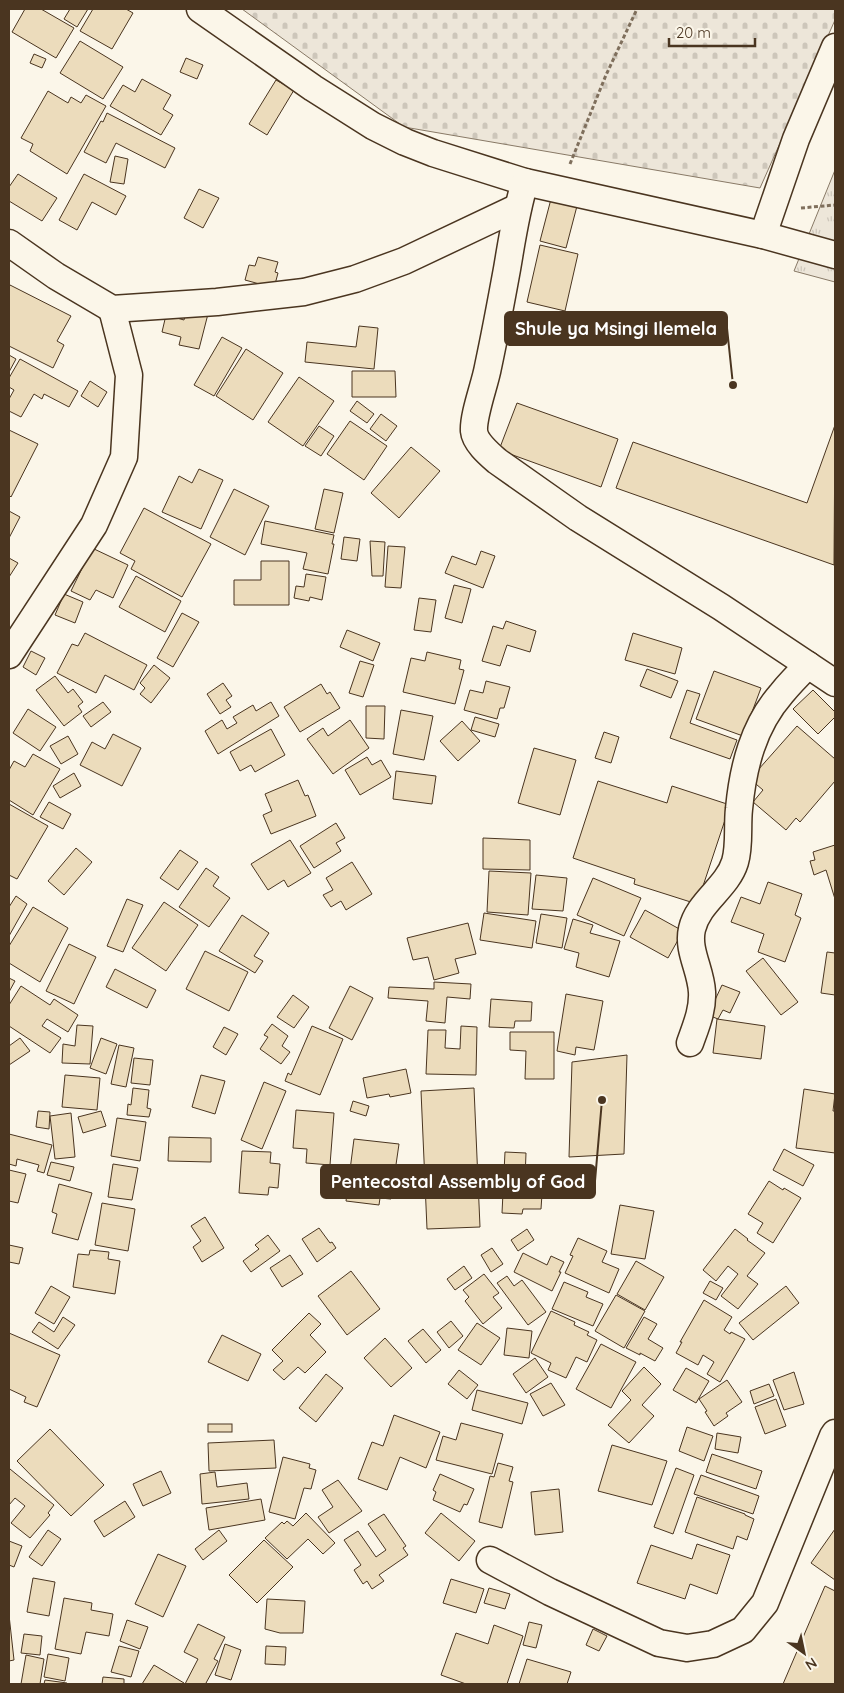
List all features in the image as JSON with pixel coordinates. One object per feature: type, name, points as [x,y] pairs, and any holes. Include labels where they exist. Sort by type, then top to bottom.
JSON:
[{"type":"street","points":[[200,9],[313,88],[374,126],[405,142],[433,153],[525,182],[763,235],[835,255]]},
{"type":"street","points":[[763,235],[796,139],[835,47]]},
{"type":"street","points":[[525,182],[518,207],[488,370],[478,409],[474,431],[478,439],[488,453],[497,461],[578,518],[721,607],[835,683]]},
{"type":"street","points":[[9,243],[56,276],[112,309],[217,302],[312,290],[355,279],[404,262],[518,207]]},
{"type":"street","points":[[12,641],[94,525],[124,458],[129,375],[112,309]]},
{"type":"street","points":[[690,1043],[701,1009],[702,991],[690,941],[692,927],[699,913],[726,881],[735,862],[742,777],[750,748],[764,718],[781,694],[808,665]]},
{"type":"street","points":[[490,1560],[550,1592],[659,1642],[687,1648],[713,1644],[743,1630],[764,1603],[832,1436],[835,1433]]},
{"type":"path","points":[[560,189],[606,75],[637,9]]},
{"type":"green space","points":[[242,9],[835,9],[835,20],[760,188],[404,127]]},
{"type":"green space","points":[[835,170],[835,282],[794,271]]},
{"type":"building","points":[[25,9],[41,9],[74,28],[56,58],[12,32]]},
{"type":"building","points":[[70,9],[88,9],[77,27],[64,19]]},
{"type":"building","points":[[93,9],[126,9],[133,13],[112,49],[80,31]]},
{"type":"building","points":[[80,41],[123,67],[103,99],[60,73]]},
{"type":"building","points":[[34,54],[46,59],[42,68],[30,63]]},
{"type":"building","points":[[186,58],[203,65],[197,79],[180,72]]},
{"type":"building","points":[[142,79],[171,95],[163,109],[173,115],[161,135],[110,106],[123,85],[135,92]]},
{"type":"building","points":[[276,80],[294,90],[267,135],[249,124]]},
{"type":"building","points":[[48,91],[68,103],[71,97],[81,103],[86,95],[106,106],[67,174],[30,151],[33,144],[21,138]]},
{"type":"building","points":[[107,113],[175,148],[165,168],[116,143],[106,163],[84,152]]},
{"type":"building","points":[[115,156],[128,159],[124,184],[110,182]]},
{"type":"building","points":[[18,174],[57,198],[42,221],[9,201],[9,187]]},
{"type":"building","points":[[84,174],[126,196],[116,215],[92,202],[77,230],[59,220]]},
{"type":"building","points":[[199,189],[219,198],[203,228],[184,218]]},
{"type":"building","points":[[551,199],[577,206],[566,248],[540,241]]},
{"type":"building","points":[[540,245],[578,254],[565,311],[527,302]]},
{"type":"building","points":[[258,257],[278,262],[275,272],[278,273],[274,288],[245,280],[249,265],[255,266]]},
{"type":"building","points":[[10,285],[71,316],[57,341],[64,345],[53,368],[9,346]]},
{"type":"building","points":[[188,305],[209,310],[199,349],[179,345],[181,337],[162,332],[166,315],[184,320]]},
{"type":"building","points":[[359,326],[378,328],[374,369],[305,362],[307,342],[356,347]]},
{"type":"building","points":[[222,337],[242,348],[214,396],[194,385]]},
{"type":"building","points":[[246,349],[283,373],[253,420],[216,396]]},
{"type":"building","points":[[9,355],[16,359],[9,372]]},
{"type":"building","points":[[20,359],[78,391],[69,407],[44,394],[42,399],[34,394],[21,417],[9,411],[9,399],[14,390],[9,387],[9,378]]},
{"type":"building","points":[[352,371],[395,371],[396,397],[352,397]]},
{"type":"building","points":[[299,377],[334,401],[303,446],[268,422]]},
{"type":"building","points":[[90,381],[107,392],[98,407],[81,396]]},
{"type":"building","points":[[357,401],[374,414],[367,423],[350,411]]},
{"type":"building","points":[[517,403],[618,439],[601,487],[499,450]]},
{"type":"building","points":[[381,414],[397,426],[386,441],[370,429]]},
{"type":"building","points":[[350,421],[387,446],[364,480],[327,454]]},
{"type":"building","points":[[835,425],[834,565],[616,488],[633,442],[807,503]]},
{"type":"building","points":[[319,426],[334,436],[321,456],[305,446]]},
{"type":"building","points":[[9,430],[38,444],[11,497],[9,495]]},
{"type":"building","points":[[411,447],[440,471],[399,518],[371,493]]},
{"type":"building","points":[[199,469],[223,480],[201,529],[162,512],[179,476],[192,483]]},
{"type":"building","points":[[234,489],[269,506],[245,555],[210,537]]},
{"type":"building","points":[[324,489],[343,493],[334,533],[315,529]]},
{"type":"building","points":[[144,508],[211,544],[182,597],[131,569],[135,561],[120,553]]},
{"type":"building","points":[[9,511],[20,517],[9,538]]},
{"type":"building","points":[[265,521],[334,535],[328,574],[303,569],[307,553],[261,544]]},
{"type":"building","points":[[344,537],[360,539],[357,561],[341,559]]},
{"type":"building","points":[[370,541],[385,542],[383,576],[372,576]]},
{"type":"building","points":[[388,546],[405,547],[401,588],[385,587]]},
{"type":"building","points":[[92,548],[128,565],[113,598],[96,590],[90,600],[71,591]]},
{"type":"building","points":[[481,551],[495,556],[483,588],[445,573],[452,556],[476,565]]},
{"type":"building","points":[[9,558],[18,563],[9,577]]},
{"type":"building","points":[[261,561],[289,561],[289,605],[234,605],[234,580],[261,580]]},
{"type":"building","points":[[306,574],[326,577],[322,600],[310,597],[309,601],[294,598],[296,586],[304,587]]},
{"type":"building","points":[[136,576],[181,601],[165,632],[119,607]]},
{"type":"building","points":[[454,585],[471,589],[462,623],[445,618]]},
{"type":"building","points":[[64,594],[83,602],[75,623],[55,615]]},
{"type":"building","points":[[419,598],[436,600],[431,632],[414,630]]},
{"type":"building","points":[[182,613],[199,622],[173,667],[157,658]]},
{"type":"building","points":[[506,621],[536,631],[530,652],[507,645],[500,666],[482,661],[493,626],[503,629]]},
{"type":"building","points":[[347,630],[380,643],[373,661],[340,647]]},
{"type":"building","points":[[85,633],[147,665],[134,690],[105,675],[96,693],[57,673],[72,644],[78,646]]},
{"type":"building","points":[[633,633],[682,648],[675,674],[625,660]]},
{"type":"building","points":[[31,651],[45,658],[36,675],[23,667]]},
{"type":"building","points":[[427,652],[461,660],[459,669],[464,670],[455,704],[403,692],[411,658],[425,661]]},
{"type":"building","points":[[360,661],[374,665],[363,697],[349,693]]},
{"type":"building","points":[[154,665],[170,678],[151,703],[140,694],[145,688],[140,683]]},
{"type":"building","points":[[647,669],[678,681],[671,698],[640,686]]},
{"type":"building","points":[[714,671],[761,688],[743,736],[696,719]]},
{"type":"building","points":[[55,676],[68,693],[73,689],[83,702],[78,706],[82,712],[64,726],[36,690]]},
{"type":"building","points":[[486,681],[510,687],[504,708],[500,708],[497,719],[464,710],[470,690],[483,693]]},
{"type":"building","points":[[223,683],[232,696],[226,700],[231,707],[220,714],[207,694]]},
{"type":"building","points":[[321,684],[327,694],[330,692],[340,708],[300,732],[284,707]]},
{"type":"building","points":[[687,690],[700,694],[690,723],[737,740],[730,759],[670,738]]},
{"type":"building","points":[[813,690],[835,712],[835,717],[818,734],[793,709]]},
{"type":"building","points":[[103,702],[111,712],[91,727],[83,716]]},
{"type":"building","points":[[271,702],[279,716],[218,754],[205,731],[222,720],[227,729],[237,723],[233,717],[253,705],[256,711]]},
{"type":"building","points":[[366,706],[385,706],[384,739],[366,738]]},
{"type":"building","points":[[28,709],[56,727],[40,751],[13,733]]},
{"type":"building","points":[[401,710],[433,716],[424,760],[393,754]]},
{"type":"building","points":[[475,717],[499,724],[495,737],[471,730]]},
{"type":"building","points":[[350,720],[369,748],[333,774],[307,739],[323,728],[328,736]]},
{"type":"building","points":[[462,721],[480,741],[458,761],[440,741]]},
{"type":"building","points":[[797,726],[835,759],[835,781],[800,822],[796,818],[786,830],[753,802],[763,790],[750,779]]},
{"type":"building","points":[[271,729],[285,755],[255,772],[251,765],[240,771],[230,752]]},
{"type":"building","points":[[604,732],[619,737],[611,763],[595,758]]},
{"type":"building","points":[[113,734],[141,748],[122,786],[80,765],[92,742],[105,749]]},
{"type":"building","points":[[68,736],[78,754],[61,764],[50,746]]},
{"type":"building","points":[[534,748],[576,760],[560,815],[518,803]]},
{"type":"building","points":[[33,754],[60,769],[33,815],[9,800],[9,770],[14,761],[25,767]]},
{"type":"building","points":[[367,757],[372,765],[381,760],[391,777],[360,795],[345,770]]},
{"type":"building","points":[[396,771],[436,776],[432,804],[393,799]]},
{"type":"building","points":[[74,773],[81,786],[60,798],[53,786]]},
{"type":"building","points":[[298,780],[305,796],[308,795],[316,816],[271,834],[263,815],[272,811],[265,794]]},
{"type":"building","points":[[598,781],[667,803],[672,786],[730,805],[697,904],[634,884],[635,879],[573,858]]},
{"type":"building","points":[[49,802],[71,814],[63,829],[40,817]]},
{"type":"building","points":[[9,804],[48,826],[17,879],[9,875]]},
{"type":"building","points":[[336,823],[345,838],[336,843],[341,851],[314,868],[300,846]]},
{"type":"building","points":[[483,838],[530,840],[530,870],[483,869]]},
{"type":"building","points":[[290,840],[311,873],[288,887],[284,880],[268,890],[251,864]]},
{"type":"building","points":[[835,845],[835,899],[826,870],[814,875],[810,861],[815,860],[813,852]]},
{"type":"building","points":[[76,848],[92,862],[64,895],[48,881]]},
{"type":"building","points":[[180,850],[198,862],[178,890],[160,878]]},
{"type":"building","points":[[352,862],[372,894],[346,910],[341,901],[331,907],[323,895],[333,890],[326,878]]},
{"type":"building","points":[[206,868],[219,877],[213,886],[230,898],[209,927],[179,907]]},
{"type":"building","points":[[489,871],[531,873],[528,915],[487,912]]},
{"type":"building","points":[[536,875],[567,878],[563,911],[532,909]]},
{"type":"building","points":[[593,878],[641,898],[624,936],[577,915]]},
{"type":"building","points":[[768,882],[802,894],[795,915],[801,918],[785,962],[758,952],[764,934],[731,922],[741,897],[760,904]]},
{"type":"building","points":[[16,896],[27,904],[9,936],[9,907]]},
{"type":"building","points":[[127,899],[143,905],[123,952],[107,946]]},
{"type":"building","points":[[164,902],[198,925],[166,971],[132,948]]},
{"type":"building","points":[[33,907],[68,928],[40,982],[9,963],[9,946]]},
{"type":"building","points":[[645,910],[683,931],[668,958],[630,937]]},
{"type":"building","points":[[484,913],[536,921],[532,948],[480,940]]},
{"type":"building","points":[[541,914],[567,918],[562,948],[536,943]]},
{"type":"building","points":[[242,915],[269,933],[254,956],[263,961],[255,973],[219,951]]},
{"type":"building","points":[[573,919],[593,925],[590,933],[620,941],[609,977],[576,967],[579,953],[564,949]]},
{"type":"building","points":[[468,923],[476,954],[455,959],[459,973],[434,980],[428,957],[413,960],[407,938]]},
{"type":"building","points":[[69,944],[96,957],[74,1004],[46,991]]},
{"type":"building","points":[[205,951],[248,972],[229,1011],[186,989]]},
{"type":"building","points":[[827,952],[835,953],[835,995],[821,993]]},
{"type":"building","points":[[763,958],[798,1002],[781,1015],[746,971]]},
{"type":"building","points":[[115,969],[156,990],[147,1008],[106,987]]},
{"type":"building","points":[[9,978],[15,981],[9,992]]},
{"type":"building","points":[[434,982],[471,984],[470,999],[447,997],[445,1023],[426,1021],[428,1001],[388,998],[389,987],[434,989]]},
{"type":"building","points":[[722,985],[740,992],[730,1013],[723,1010],[718,1019],[708,1015]]},
{"type":"building","points":[[21,986],[50,1005],[54,999],[78,1015],[68,1032],[47,1019],[42,1026],[61,1038],[50,1053],[9,1026],[9,1005]]},
{"type":"building","points":[[350,986],[373,998],[352,1040],[329,1028]]},
{"type":"building","points":[[566,994],[603,1001],[594,1050],[576,1047],[575,1055],[557,1051]]},
{"type":"building","points":[[293,995],[309,1007],[294,1028],[277,1017]]},
{"type":"building","points":[[491,999],[532,1002],[531,1021],[515,1021],[514,1028],[489,1027]]},
{"type":"building","points":[[717,1019],[765,1026],[761,1059],[713,1053]]},
{"type":"building","points":[[272,1024],[288,1036],[282,1046],[290,1052],[281,1064],[260,1049],[268,1037],[264,1035]]},
{"type":"building","points":[[77,1025],[93,1026],[90,1064],[62,1063],[63,1044],[75,1046]]},
{"type":"building","points":[[312,1026],[343,1039],[320,1095],[285,1081],[288,1073],[291,1075]]},
{"type":"building","points":[[461,1026],[477,1027],[476,1075],[426,1074],[428,1030],[446,1030],[445,1048],[460,1049]]},
{"type":"building","points":[[224,1027],[238,1034],[226,1055],[213,1047]]},
{"type":"building","points":[[510,1032],[554,1032],[554,1079],[525,1079],[526,1051],[510,1050]]},
{"type":"building","points":[[20,1038],[30,1051],[9,1065],[9,1046]]},
{"type":"building","points":[[101,1038],[117,1044],[106,1074],[90,1068]]},
{"type":"building","points":[[119,1045],[134,1048],[126,1087],[111,1084]]},
{"type":"building","points":[[627,1055],[624,1154],[569,1157],[572,1062]]},
{"type":"building","points":[[134,1058],[153,1060],[150,1085],[131,1083]]},
{"type":"building","points":[[406,1069],[411,1093],[390,1097],[389,1094],[367,1098],[363,1078]]},
{"type":"building","points":[[65,1075],[100,1078],[97,1110],[62,1107]]},
{"type":"building","points":[[201,1075],[225,1081],[215,1114],[192,1107]]},
{"type":"building","points":[[264,1082],[286,1091],[262,1149],[241,1140]]},
{"type":"building","points":[[133,1088],[149,1090],[147,1108],[151,1109],[149,1117],[127,1115],[128,1104],[131,1105]]},
{"type":"building","points":[[474,1088],[480,1227],[427,1229],[421,1091]]},
{"type":"building","points":[[804,1089],[835,1094],[833,1111],[835,1111],[835,1153],[796,1148]]},
{"type":"building","points":[[353,1101],[369,1106],[366,1116],[350,1111]]},
{"type":"building","points":[[296,1110],[334,1113],[330,1165],[306,1163],[307,1149],[293,1148]]},
{"type":"building","points":[[38,1111],[50,1112],[49,1129],[36,1127]]},
{"type":"building","points":[[101,1111],[106,1126],[83,1133],[78,1117]]},
{"type":"building","points":[[71,1113],[75,1157],[55,1159],[50,1116]]},
{"type":"building","points":[[117,1118],[146,1122],[140,1161],[111,1156]]},
{"type":"building","points":[[9,1134],[52,1145],[44,1173],[37,1171],[39,1165],[17,1159],[16,1166],[9,1164]]},
{"type":"building","points":[[169,1137],[211,1138],[211,1162],[168,1161]]},
{"type":"building","points":[[354,1139],[399,1144],[391,1199],[380,1198],[379,1205],[346,1201]]},
{"type":"building","points":[[784,1149],[814,1165],[803,1186],[773,1170]]},
{"type":"building","points":[[242,1151],[271,1152],[270,1163],[280,1164],[278,1188],[269,1187],[268,1195],[239,1193]]},
{"type":"building","points":[[505,1152],[526,1153],[525,1179],[543,1179],[541,1209],[523,1209],[522,1214],[502,1213]]},
{"type":"building","points":[[51,1162],[74,1167],[70,1181],[47,1175]]},
{"type":"building","points":[[113,1164],[138,1168],[132,1200],[108,1197]]},
{"type":"building","points":[[9,1170],[26,1174],[18,1203],[9,1201]]},
{"type":"building","points":[[769,1181],[801,1198],[773,1243],[757,1233],[763,1223],[748,1214]]},
{"type":"building","points":[[59,1184],[92,1193],[78,1240],[52,1233],[57,1214],[52,1212]]},
{"type":"building","points":[[102,1203],[135,1209],[128,1251],[95,1245]]},
{"type":"building","points":[[620,1205],[654,1211],[645,1259],[611,1254]]},
{"type":"building","points":[[205,1217],[224,1248],[202,1262],[193,1247],[201,1241],[191,1226]]},
{"type":"building","points":[[319,1228],[336,1248],[317,1262],[302,1239]]},
{"type":"building","points":[[527,1229],[534,1240],[518,1251],[511,1240]]},
{"type":"building","points":[[735,1229],[765,1253],[747,1276],[758,1284],[738,1309],[721,1296],[738,1274],[728,1266],[716,1281],[703,1270]]},
{"type":"building","points":[[268,1235],[280,1251],[251,1272],[243,1261],[259,1249],[255,1245]]},
{"type":"building","points":[[578,1238],[607,1251],[602,1262],[619,1269],[609,1293],[565,1273],[573,1256],[570,1255]]},
{"type":"building","points":[[9,1245],[23,1248],[19,1264],[9,1262]]},
{"type":"building","points":[[492,1248],[503,1264],[491,1272],[481,1255]]},
{"type":"building","points":[[90,1250],[109,1252],[108,1259],[120,1261],[115,1294],[73,1287],[78,1254],[89,1255]]},
{"type":"building","points":[[523,1253],[547,1265],[551,1256],[564,1262],[552,1291],[514,1272]]},
{"type":"building","points":[[290,1255],[303,1274],[282,1287],[270,1268]]},
{"type":"building","points":[[636,1261],[664,1277],[645,1310],[617,1294]]},
{"type":"building","points":[[464,1266],[472,1278],[455,1290],[447,1279]]},
{"type":"building","points":[[351,1271],[380,1309],[347,1335],[318,1296]]},
{"type":"building","points":[[484,1274],[499,1293],[493,1297],[502,1308],[483,1324],[465,1301],[469,1297],[463,1290]]},
{"type":"building","points":[[507,1276],[514,1286],[522,1280],[546,1312],[528,1325],[497,1283]]},
{"type":"building","points":[[710,1281],[723,1288],[716,1300],[703,1293]]},
{"type":"building","points":[[564,1282],[588,1292],[586,1297],[603,1304],[593,1326],[552,1309]]},
{"type":"building","points":[[51,1286],[70,1297],[54,1324],[35,1313]]},
{"type":"building","points":[[786,1286],[799,1303],[753,1340],[739,1323]]},
{"type":"building","points":[[616,1295],[645,1311],[624,1348],[595,1331]]},
{"type":"building","points":[[704,1300],[732,1317],[724,1330],[745,1339],[720,1382],[707,1374],[714,1362],[703,1355],[698,1365],[676,1353],[682,1342],[680,1342]]},
{"type":"building","points":[[551,1311],[575,1322],[574,1325],[589,1332],[587,1335],[597,1340],[587,1362],[576,1357],[566,1378],[548,1370],[551,1363],[531,1353]]},
{"type":"building","points":[[309,1313],[321,1324],[310,1335],[326,1352],[305,1373],[298,1367],[284,1380],[273,1370],[283,1361],[272,1350]]},
{"type":"building","points":[[63,1317],[75,1325],[58,1349],[32,1332],[39,1322],[54,1332]]},
{"type":"building","points":[[644,1317],[657,1324],[648,1339],[663,1348],[655,1361],[626,1348]]},
{"type":"building","points":[[451,1321],[463,1336],[449,1348],[437,1332]]},
{"type":"building","points":[[477,1323],[500,1338],[481,1365],[458,1350]]},
{"type":"building","points":[[507,1328],[532,1331],[529,1358],[504,1355]]},
{"type":"building","points":[[423,1329],[441,1350],[426,1363],[408,1341]]},
{"type":"building","points":[[9,1333],[60,1355],[37,1407],[24,1402],[26,1397],[9,1389]]},
{"type":"building","points":[[222,1335],[261,1354],[248,1381],[208,1362]]},
{"type":"building","points":[[385,1338],[412,1368],[391,1387],[364,1358]]},
{"type":"building","points":[[601,1344],[636,1362],[611,1408],[576,1389]]},
{"type":"building","points":[[535,1358],[548,1377],[526,1393],[513,1374]]},
{"type":"building","points":[[644,1367],[661,1384],[642,1405],[654,1416],[629,1443],[608,1425],[631,1400],[622,1391]]},
{"type":"building","points":[[686,1368],[709,1381],[696,1403],[673,1390]]},
{"type":"building","points":[[459,1370],[478,1385],[467,1399],[448,1384]]},
{"type":"building","points":[[794,1372],[804,1404],[784,1410],[773,1380]]},
{"type":"building","points":[[326,1374],[343,1388],[316,1422],[299,1408]]},
{"type":"building","points":[[727,1380],[742,1402],[726,1413],[728,1416],[714,1426],[699,1399]]},
{"type":"building","points":[[551,1383],[565,1405],[543,1416],[530,1394]]},
{"type":"building","points":[[769,1384],[774,1396],[754,1404],[750,1391]]},
{"type":"building","points":[[477,1390],[528,1403],[522,1424],[472,1410]]},
{"type":"building","points":[[776,1399],[786,1426],[765,1434],[755,1407]]},
{"type":"building","points":[[394,1415],[440,1432],[426,1468],[400,1457],[387,1490],[358,1479],[372,1442],[383,1446]]},
{"type":"building","points":[[461,1423],[503,1434],[492,1474],[436,1460],[443,1436],[456,1440]]},
{"type":"building","points":[[208,1424],[232,1424],[232,1432],[208,1432]]},
{"type":"building","points":[[687,1427],[713,1436],[704,1461],[679,1451]]},
{"type":"building","points":[[50,1429],[104,1485],[71,1516],[17,1461]]},
{"type":"building","points":[[717,1433],[741,1437],[738,1453],[715,1449]]},
{"type":"building","points":[[274,1440],[276,1468],[209,1471],[208,1443]]},
{"type":"building","points":[[612,1445],[667,1461],[652,1505],[598,1491]]},
{"type":"building","points":[[712,1454],[762,1471],[756,1489],[706,1472]]},
{"type":"building","points":[[283,1457],[310,1464],[309,1468],[316,1470],[311,1489],[304,1488],[295,1519],[269,1512]]},
{"type":"building","points":[[498,1463],[513,1467],[509,1481],[513,1482],[502,1528],[479,1522],[490,1476],[494,1477]]},
{"type":"building","points":[[676,1468],[694,1475],[673,1534],[654,1527]]},
{"type":"building","points":[[10,1469],[54,1505],[48,1513],[50,1515],[30,1538],[11,1523],[25,1506],[15,1498],[9,1505]]},
{"type":"building","points":[[161,1471],[171,1493],[143,1506],[133,1484]]},
{"type":"building","points":[[215,1472],[217,1487],[247,1483],[249,1499],[202,1504],[200,1474]]},
{"type":"building","points":[[440,1474],[474,1489],[467,1505],[464,1504],[460,1512],[433,1500],[436,1492],[433,1490]]},
{"type":"building","points":[[701,1475],[759,1496],[753,1514],[694,1494]]},
{"type":"building","points":[[338,1480],[362,1511],[329,1533],[318,1517],[333,1507],[322,1490]]},
{"type":"building","points":[[559,1489],[563,1532],[535,1535],[531,1492]]},
{"type":"building","points":[[697,1497],[754,1519],[747,1540],[737,1536],[733,1549],[685,1532]]},
{"type":"building","points":[[261,1499],[265,1520],[209,1530],[206,1508]]},
{"type":"building","points":[[125,1501],[135,1517],[104,1537],[94,1521]]},
{"type":"building","points":[[306,1513],[335,1543],[323,1554],[308,1539],[287,1559],[265,1538],[282,1522],[284,1524],[287,1521],[293,1526]]},
{"type":"building","points":[[441,1513],[475,1541],[459,1561],[425,1533]]},
{"type":"building","points":[[384,1514],[406,1546],[403,1548],[408,1555],[379,1575],[384,1581],[372,1589],[367,1581],[363,1584],[354,1570],[361,1565],[344,1540],[358,1531],[376,1557],[386,1550],[368,1524]]},
{"type":"building","points":[[835,1529],[835,1580],[811,1563]]},
{"type":"building","points":[[48,1530],[61,1539],[42,1566],[29,1557]]},
{"type":"building","points":[[219,1530],[227,1541],[203,1560],[195,1549]]},
{"type":"building","points":[[264,1540],[293,1567],[257,1603],[229,1575]]},
{"type":"building","points":[[9,1541],[22,1546],[14,1567],[9,1565]]},
{"type":"building","points":[[697,1544],[730,1555],[717,1594],[690,1584],[685,1599],[637,1583],[651,1545],[692,1559]]},
{"type":"building","points":[[158,1554],[186,1566],[163,1617],[135,1604]]},
{"type":"building","points":[[33,1578],[55,1582],[49,1616],[27,1612]]},
{"type":"building","points":[[451,1579],[484,1589],[476,1613],[443,1603]]},
{"type":"building","points":[[825,1586],[835,1591],[835,1684],[783,1684]]},
{"type":"building","points":[[489,1588],[510,1594],[505,1609],[484,1603]]},
{"type":"building","points":[[64,1598],[92,1603],[91,1610],[113,1614],[109,1636],[86,1632],[81,1654],[55,1649]]},
{"type":"building","points":[[267,1599],[305,1601],[303,1633],[280,1633],[265,1629]]},
{"type":"building","points":[[9,1615],[14,1660],[9,1661]]},
{"type":"building","points":[[127,1620],[148,1627],[140,1649],[120,1641]]},
{"type":"building","points":[[529,1622],[542,1625],[536,1648],[523,1645]]},
{"type":"building","points":[[198,1624],[225,1637],[214,1659],[218,1661],[206,1683],[209,1684],[185,1684],[198,1659],[184,1652]]},
{"type":"building","points":[[494,1625],[523,1636],[507,1684],[466,1684],[441,1675],[456,1633],[488,1644]]},
{"type":"building","points":[[593,1629],[607,1636],[599,1651],[586,1645]]},
{"type":"building","points":[[24,1634],[42,1636],[40,1655],[21,1653]]},
{"type":"building","points":[[225,1644],[241,1650],[231,1680],[215,1675]]},
{"type":"building","points":[[119,1646],[139,1651],[131,1677],[111,1672]]},
{"type":"building","points":[[266,1646],[286,1647],[285,1665],[265,1664]]},
{"type":"building","points":[[48,1654],[69,1658],[65,1681],[44,1677]]},
{"type":"building","points":[[26,1655],[44,1659],[40,1684],[21,1684]]},
{"type":"building","points":[[527,1659],[571,1672],[567,1684],[519,1684]]},
{"type":"building","points":[[154,1665],[184,1683],[142,1684]]},
{"type":"building","points":[[103,1677],[124,1679],[124,1684],[102,1684]]},
{"type":"building","points":[[45,1680],[67,1683],[67,1684],[44,1684]]},
{"type":"place","name":"Shule ya Msingi Ilemela","points":[[733,385]]},
{"type":"place","name":"Pentecostal Assembly of God","points":[[602,1100]]}]
